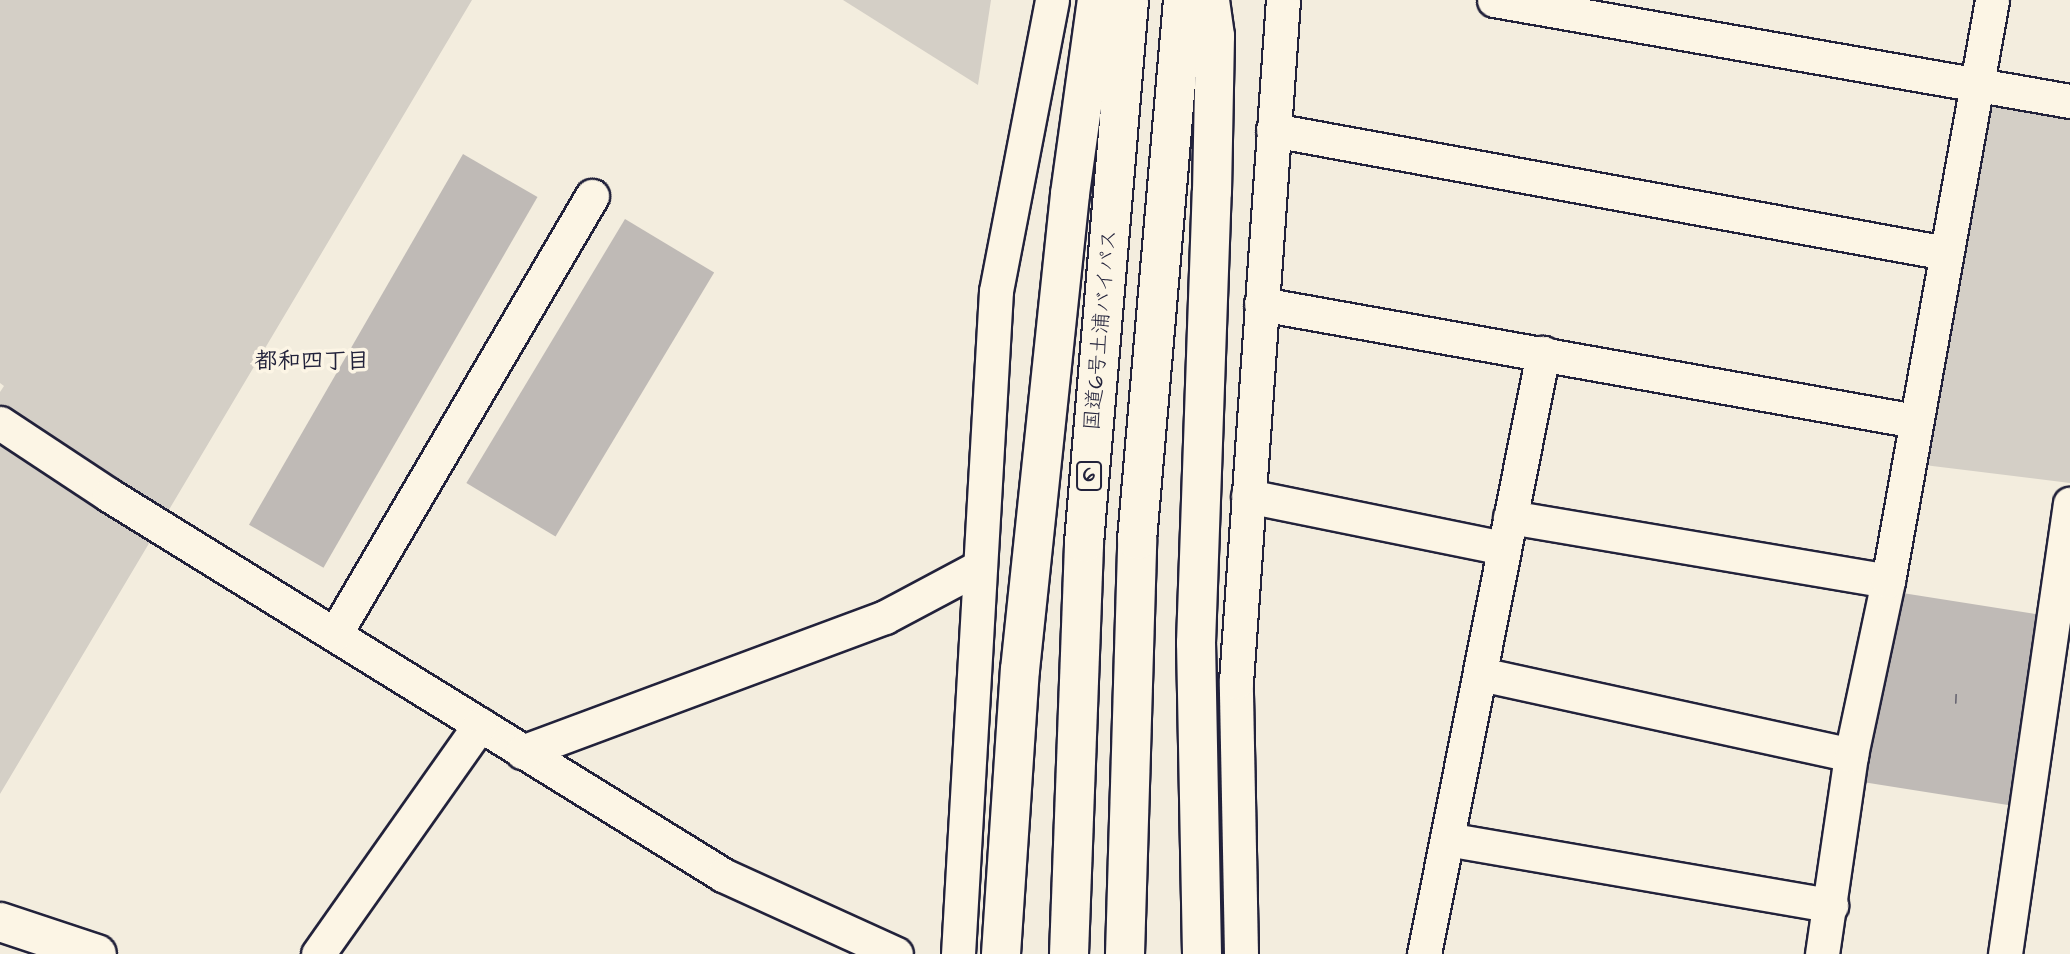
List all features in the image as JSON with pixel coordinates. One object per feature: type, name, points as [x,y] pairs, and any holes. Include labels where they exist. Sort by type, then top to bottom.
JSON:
[{"type":"highway","points":[[1001,954],[1020,670],[1070,194],[1097,0]]},
{"type":"highway","name":"国道6号土浦バイパス","points":[[1069,954],[1084,543],[1129,0]]},
{"type":"highway","points":[[1125,954],[1137,540],[1183,0]]},
{"type":"highway","points":[[1202,954],[1196,643],[1212,192],[1215,36],[1210,0]]},
{"type":"highway","points":[[0,922],[97,954]]},
{"type":"street","points":[[958,954],[977,568],[996,291],[1052,0]]},
{"type":"street","points":[[1241,954],[1236,682],[1283,0]]},
{"type":"street","points":[[1494,0],[2070,101]]},
{"type":"street","points":[[1822,954],[1851,755],[1888,581],[1992,0]]},
{"type":"street","points":[[1273,130],[1946,253]]},
{"type":"street","points":[[335,634],[592,195]]},
{"type":"street","points":[[1261,304],[1915,421]]},
{"type":"street","points":[[1424,954],[1543,353]]},
{"type":"street","points":[[0,423],[522,752],[723,875],[895,954]]},
{"type":"street","points":[[1248,496],[1507,533],[1888,581]]},
{"type":"street","points":[[2005,954],[2070,504]]},
{"type":"street","points":[[522,752],[885,617],[977,568]]},
{"type":"street","points":[[1480,674],[1851,755]]},
{"type":"street","points":[[318,954],[480,724]]},
{"type":"street","points":[[1447,839],[1831,905]]},
{"type":"shaded area","points":[[0,0],[472,0],[0,794],[0,392],[4,386],[0,383]]},
{"type":"shaded area","points":[[843,0],[991,0],[978,85]]},
{"type":"shaded area","points":[[1977,85],[2070,101],[2070,483],[1908,463]]},
{"type":"building","points":[[463,154],[537,197],[323,568],[249,525]]},
{"type":"building","points":[[625,219],[714,273],[556,537],[466,483]]},
{"type":"building","points":[[1896,592],[2049,616],[2019,807],[1866,783]]},
{"type":"district","name":"都和四丁目","points":[[312,361]]}]
